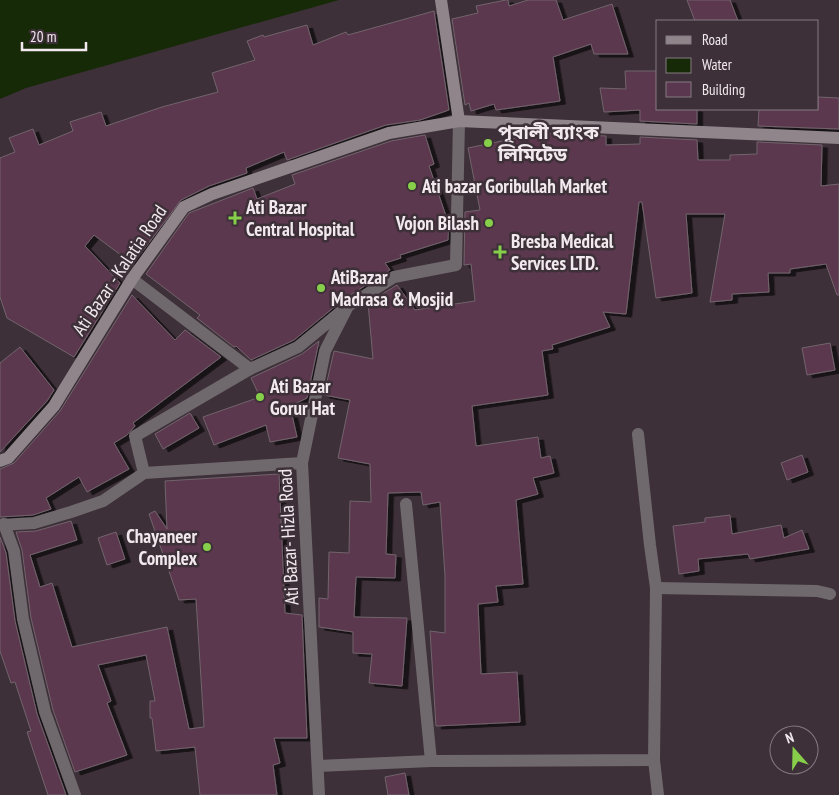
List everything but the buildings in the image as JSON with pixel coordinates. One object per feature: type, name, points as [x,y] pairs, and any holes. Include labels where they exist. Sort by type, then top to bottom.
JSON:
[{"type":"main road","points":[[441,1],[459,121]]},
{"type":"main road","name":"Ati Bazar - Kalatia Road","points":[[0,461],[8,458],[54,406],[132,279],[184,207],[212,194],[389,133],[459,121],[839,138]]},
{"type":"street","points":[[144,473],[135,436],[250,369],[298,347],[348,306],[394,277],[456,265],[459,121]]},
{"type":"street","points":[[132,279],[250,369]]},
{"type":"street","name":"Ati Bazar- Hizla Road","points":[[319,795],[302,463],[325,352],[348,306]]},
{"type":"street","points":[[638,434],[656,588],[654,760],[658,795]]},
{"type":"street","points":[[75,795],[45,712],[23,619],[14,551],[2,524],[34,523],[103,501],[144,473],[302,463]]},
{"type":"street","points":[[406,504],[431,762]]},
{"type":"street","points":[[656,588],[817,591],[830,594]]},
{"type":"street","points":[[318,766],[431,762],[654,760]]},
{"type":"water","points":[[0,0],[339,0],[26,88],[0,99]]},
{"type":"place","name":"পূবালী ব্যাংক লিমিটেড","points":[[488,143]]},
{"type":"place","name":"Ati bazar Goribullah Market","points":[[412,186]]},
{"type":"place","name":"Ati Bazar Central Hospital","points":[[235,218]]},
{"type":"place","name":"Vojon Bilash","points":[[489,223]]},
{"type":"place","name":"Bresba Medical Services LTD.","points":[[500,252]]},
{"type":"place","name":"AtiBazar Madrasa & Mosjid","points":[[321,288]]},
{"type":"place","name":"Ati Bazar Gorur Hat","points":[[260,397]]},
{"type":"place","name":"Chayaneer Complex","points":[[207,547]]}]
